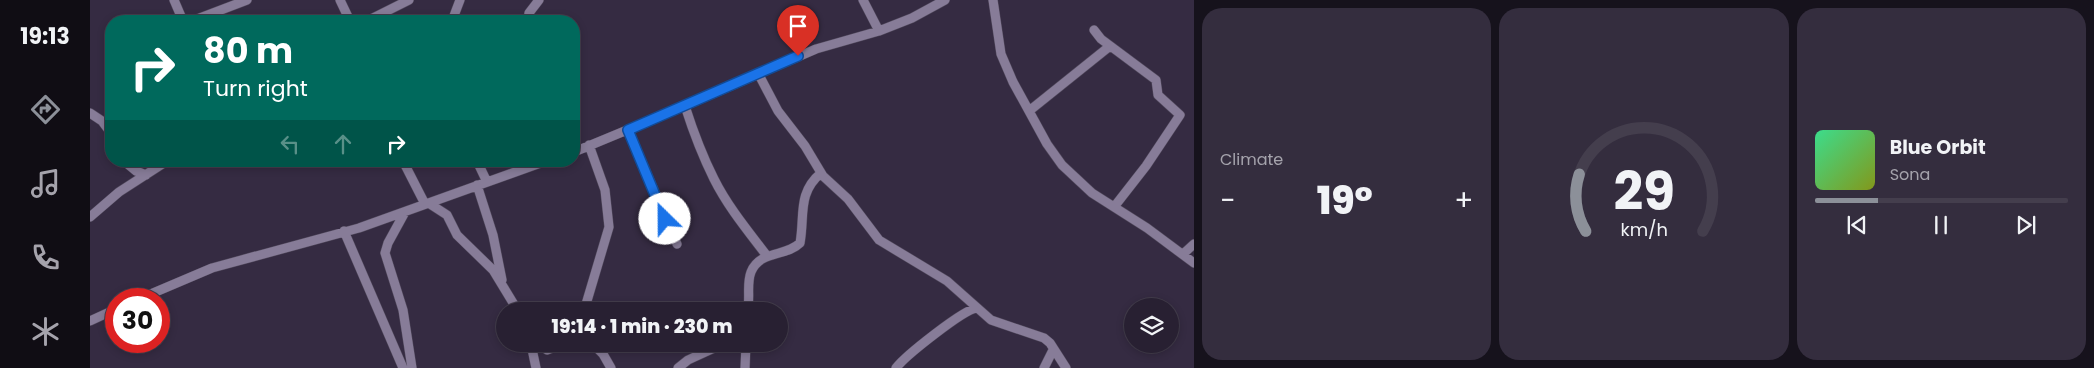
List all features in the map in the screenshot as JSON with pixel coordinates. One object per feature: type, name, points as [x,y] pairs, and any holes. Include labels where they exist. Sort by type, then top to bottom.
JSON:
[{"type":"street","points":[[174,0],[180,15]]},
{"type":"street","points":[[208,15],[247,0]]},
{"type":"street","points":[[340,0],[347,15]]},
{"type":"street","points":[[379,15],[409,0]]},
{"type":"street","points":[[455,15],[460,0]]},
{"type":"street","points":[[528,15],[539,0]]},
{"type":"street","points":[[864,0],[879,31]]},
{"type":"street","points":[[580,149],[816,49],[879,31],[912,18],[945,0]]},
{"type":"street","points":[[993,0],[1001,54],[1047,144],[1062,165],[1092,193],[1194,263]]},
{"type":"street","points":[[1094,30],[1110,46],[1156,80],[1158,95],[1180,115],[1146,166],[1114,207]]},
{"type":"street","points":[[1030,111],[1110,46]]},
{"type":"street","points":[[758,74],[782,118],[805,146],[820,173],[848,199],[879,240],[947,281],[977,308],[1001,325],[1044,338],[1050,343],[1066,368]]},
{"type":"street","points":[[685,106],[699,147],[714,180],[737,217],[767,256]]},
{"type":"street","points":[[90,112],[102,120],[105,125]]},
{"type":"street","points":[[628,130],[677,244]]},
{"type":"street","points":[[587,302],[609,227],[605,190],[589,145]]},
{"type":"street","points":[[131,167],[146,175]]},
{"type":"street","points":[[90,217],[110,198],[158,167]]},
{"type":"street","points":[[406,167],[427,204],[447,215],[457,235],[487,262],[502,280],[513,302]]},
{"type":"street","points":[[480,167],[487,182]]},
{"type":"street","points":[[165,288],[212,268],[405,212],[529,167]]},
{"type":"street","points":[[748,302],[750,273],[755,263],[767,256],[795,248],[800,242],[801,209],[805,192],[812,180],[820,173]]},
{"type":"street","points":[[477,185],[493,235],[502,280]]},
{"type":"street","points":[[405,212],[388,243],[386,253],[403,310],[412,368]]},
{"type":"street","points":[[344,231],[403,368]]},
{"type":"street","points":[[1183,254],[1194,244]]},
{"type":"street","points":[[896,368],[910,354],[965,311],[977,308]]},
{"type":"street","points":[[90,321],[105,314]]},
{"type":"street","points":[[1044,368],[1053,350]]},
{"type":"street","points":[[532,352],[536,368]]},
{"type":"street","points":[[601,352],[611,368]]},
{"type":"street","points":[[678,368],[688,360],[706,352]]},
{"type":"street","points":[[745,368],[746,352]]},
{"type":"route","points":[[665,219],[628,130],[798,56]]}]
